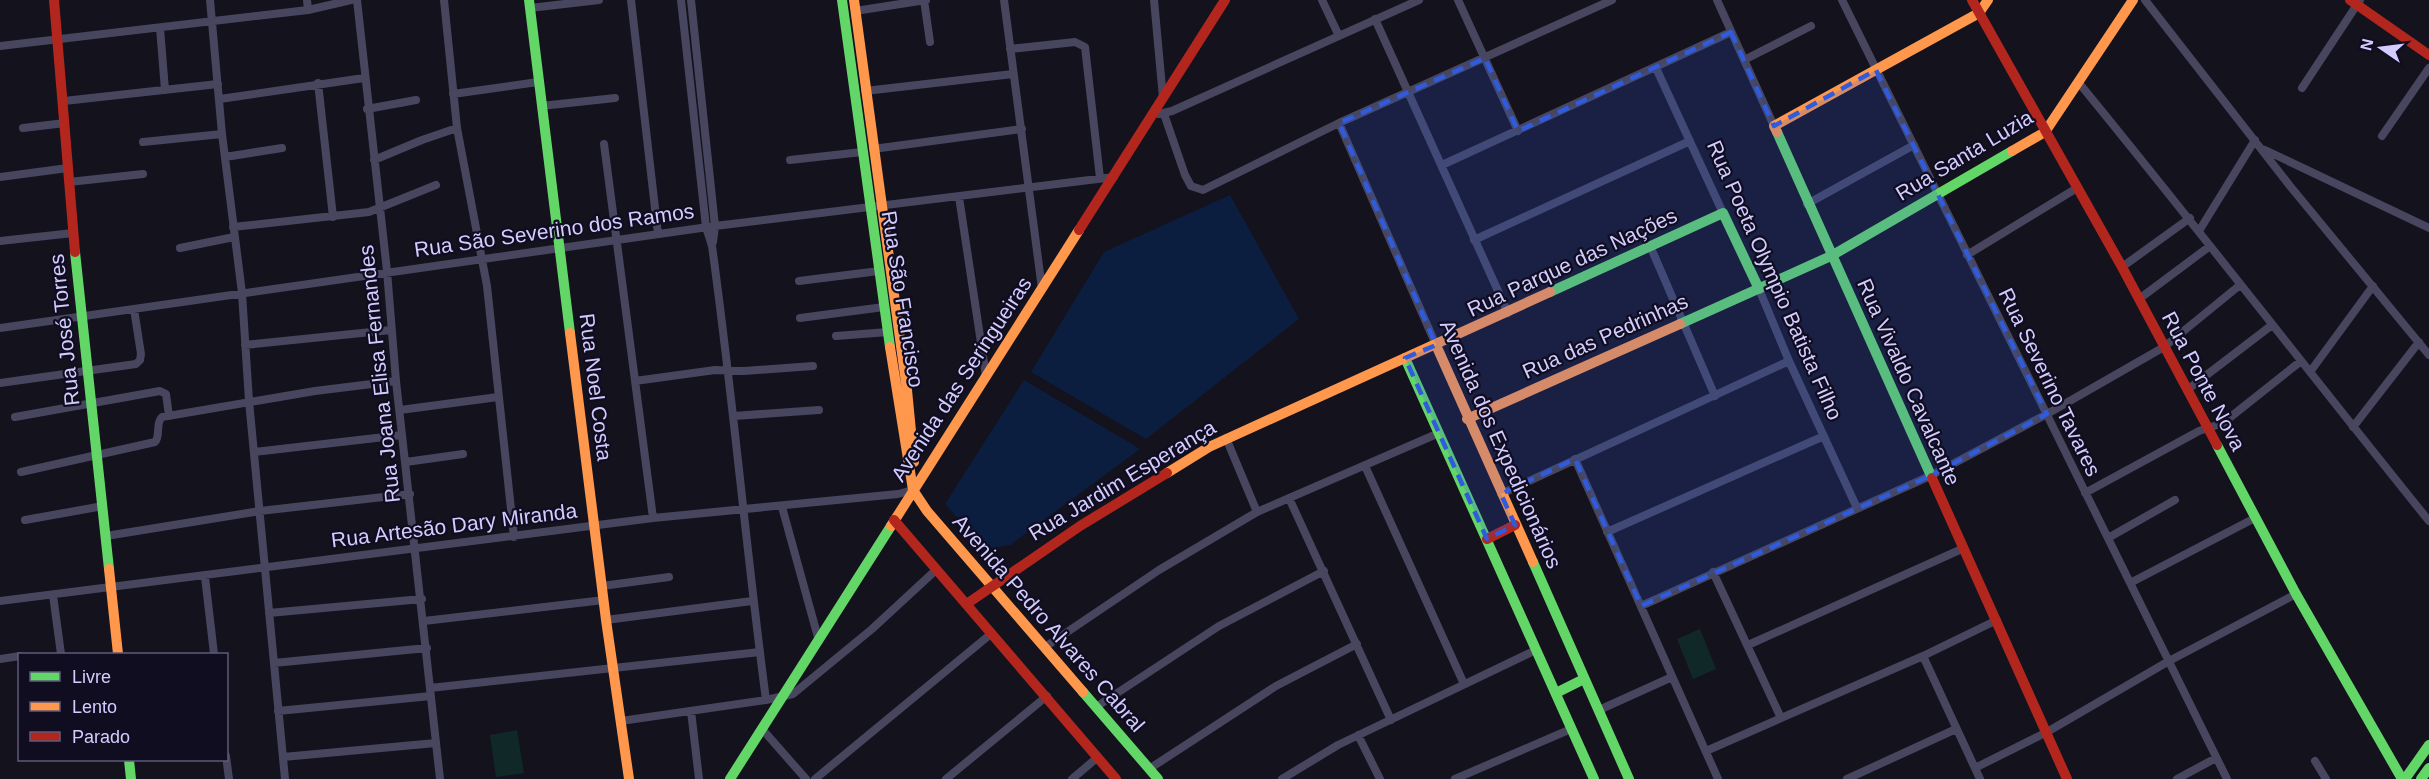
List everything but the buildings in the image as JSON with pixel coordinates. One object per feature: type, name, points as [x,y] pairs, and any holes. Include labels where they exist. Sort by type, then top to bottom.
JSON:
[{"type":"main road","name":"Rua José Torres","points":[[54,0],[73,233],[118,653]]},
{"type":"main road","name":"Rua São Francisco","points":[[843,0],[867,151],[881,206],[907,390],[914,461],[914,490]]},
{"type":"main road","name":"Avenida das Seringueiras","points":[[730,779],[1114,177],[1159,114],[1162,98],[1225,0]]},
{"type":"main road","name":"Rua Ponte Nova","points":[[1972,0],[2122,267],[2296,594],[2399,778]]},
{"type":"main road","points":[[1774,126],[1979,13],[1988,0]]},
{"type":"main road","name":"Rua Santa Luzia","points":[[1759,289],[1831,256],[2045,132],[2133,0]]},
{"type":"main road","points":[[2355,2],[2429,55]]},
{"type":"main road","name":"Rua Noel Costa","points":[[529,4],[558,248],[629,779]]},
{"type":"main road","name":"Rua São Francisco","points":[[854,5],[865,91],[869,207],[907,462],[914,490]]},
{"type":"main road","name":"Rua Vivaldo Cavalcante","points":[[1774,126],[1807,204],[2067,779]]},
{"type":"main road","name":"Rua Parque das Nações","points":[[1436,345],[1723,213]]},
{"type":"main road","name":"Rua Poeta Olympio Batista Filho","points":[[1723,213],[1759,289]]},
{"type":"main road","name":"Rua das Pedrinhas","points":[[1467,419],[1759,289]]},
{"type":"main road","name":"Rua Jardim Esperança","points":[[968,603],[1145,484],[1226,438],[1436,345]]},
{"type":"main road","name":"Avenida dos Expedicionários","points":[[1436,345],[1629,779]]},
{"type":"main road","points":[[1405,358],[1594,779]]},
{"type":"main road","name":"Avenida Pedro Alvares Cabral","points":[[914,490],[927,511],[1158,779]]},
{"type":"main road","points":[[894,520],[968,603],[1116,779]]},
{"type":"main road","points":[[1487,539],[1515,525]]},
{"type":"main road","points":[[1556,693],[1584,680]]},
{"type":"main road","points":[[2399,778],[2429,745]]},
{"type":"main road","points":[[129,761],[131,779]]},
{"type":"main road","points":[[2421,779],[2429,768]]},
{"type":"street","points":[[210,0],[222,134],[242,293],[249,401],[285,779]]},
{"type":"street","points":[[307,0],[308,10]]},
{"type":"street","points":[[0,46],[308,10],[351,0]]},
{"type":"street","name":"Rua Joana Elisa Fernandes","points":[[357,0],[440,779]]},
{"type":"street","points":[[444,0],[457,128],[482,259],[514,537]]},
{"type":"street","points":[[529,4],[599,0]]},
{"type":"street","points":[[631,0],[658,234]]},
{"type":"street","points":[[681,0],[710,226]]},
{"type":"street","points":[[691,0],[712,246],[729,370],[752,601],[766,700]]},
{"type":"street","points":[[854,5],[925,0],[930,42]]},
{"type":"street","points":[[1004,0],[1042,289]]},
{"type":"street","points":[[1154,0],[1162,98]]},
{"type":"street","points":[[1322,0],[1339,36]]},
{"type":"street","points":[[1419,0],[1159,114],[1185,175],[1194,188],[1203,190],[1339,123],[1612,0]]},
{"type":"street","points":[[1458,0],[1518,130]]},
{"type":"street","name":"Rua Vivaldo Cavalcante","points":[[1717,0],[1774,126]]},
{"type":"street","name":"Rua Severino Tavares","points":[[1842,0],[2227,779]]},
{"type":"street","points":[[2145,0],[2290,186],[2429,355]]},
{"type":"street","points":[[2302,88],[2355,2]]},
{"type":"street","points":[[1375,20],[1508,313]]},
{"type":"street","points":[[1744,60],[1811,26]]},
{"type":"street","points":[[160,28],[165,90]]},
{"type":"street","points":[[1442,165],[1731,32]]},
{"type":"street","points":[[1010,49],[1081,43],[1085,47],[1100,178]]},
{"type":"street","name":"Rua Poeta Olympio Batista Filho","points":[[1656,68],[1723,213]]},
{"type":"street","points":[[2382,135],[2429,68]]},
{"type":"street","points":[[865,91],[1013,74]]},
{"type":"street","points":[[220,99],[364,78]]},
{"type":"street","points":[[453,94],[538,82]]},
{"type":"street","points":[[2079,82],[2190,218],[2271,325],[2429,521]]},
{"type":"street","points":[[318,83],[333,217]]},
{"type":"street","points":[[64,101],[218,84]]},
{"type":"street","points":[[541,106],[615,98]]},
{"type":"street","points":[[367,109],[416,100]]},
{"type":"street","points":[[23,128],[65,123]]},
{"type":"street","name":"Avenida dos Expedicionários","points":[[1339,123],[1436,345]]},
{"type":"street","points":[[374,160],[457,128]]},
{"type":"street","points":[[790,160],[1022,129]]},
{"type":"street","points":[[143,142],[222,134]]},
{"type":"street","points":[[2199,231],[2255,140]]},
{"type":"street","points":[[1474,240],[1690,141]]},
{"type":"street","points":[[603,144],[653,518]]},
{"type":"street","points":[[1807,204],[1914,145]]},
{"type":"street","points":[[225,157],[282,148]]},
{"type":"street","points":[[2263,150],[2429,228]]},
{"type":"street","points":[[0,177],[68,168]]},
{"type":"street","points":[[69,182],[143,174]]},
{"type":"street","name":"Rua São Severino dos Ramos","points":[[0,328],[82,314],[134,309],[710,226],[1114,177]]},
{"type":"street","points":[[233,227],[333,217],[378,209],[436,185]]},
{"type":"street","points":[[1967,255],[2078,188]]},
{"type":"street","points":[[959,197],[986,376]]},
{"type":"street","points":[[2122,267],[2190,218]]},
{"type":"street","points":[[0,241],[73,233]]},
{"type":"street","points":[[180,248],[234,237]]},
{"type":"street","points":[[2139,300],[2210,246]]},
{"type":"street","points":[[1651,248],[1715,396]]},
{"type":"street","points":[[799,281],[879,271]]},
{"type":"street","points":[[1641,606],[1930,476],[2047,414],[2164,346],[2240,285]]},
{"type":"street","points":[[2310,372],[2373,286]]},
{"type":"street","name":"Rua Poeta Olympio Batista Filho","points":[[1759,289],[1789,361],[1857,508]]},
{"type":"street","points":[[800,318],[884,307]]},
{"type":"street","points":[[0,383],[136,364],[141,354],[134,309]]},
{"type":"street","points":[[2187,390],[2271,325]]},
{"type":"street","points":[[245,345],[391,330]]},
{"type":"street","points":[[836,336],[888,332]]},
{"type":"street","points":[[2353,427],[2419,342]]},
{"type":"street","points":[[1501,494],[1789,361]]},
{"type":"street","points":[[2085,493],[2223,423],[2301,361]]},
{"type":"street","points":[[635,381],[715,370],[813,366]]},
{"type":"street","points":[[21,472],[155,442],[158,438],[159,419],[169,416],[249,401],[396,381]]},
{"type":"street","points":[[15,417],[162,391],[166,394],[169,416]]},
{"type":"street","points":[[400,410],[498,397]]},
{"type":"street","points":[[734,416],[819,410]]},
{"type":"street","points":[[1045,647],[1159,570],[1257,512],[1439,433]]},
{"type":"street","points":[[254,452],[402,435]]},
{"type":"street","points":[[1607,532],[1824,436]]},
{"type":"street","points":[[1226,438],[1257,512]]},
{"type":"street","points":[[406,462],[463,454]]},
{"type":"street","points":[[1575,459],[1718,779]]},
{"type":"street","points":[[1365,466],[1464,684]]},
{"type":"street","name":"Rua Artesão Dary Miranda","points":[[0,602],[653,518],[782,507],[898,494],[914,490]]},
{"type":"street","points":[[106,536],[260,511],[410,494]]},
{"type":"street","points":[[1289,498],[1391,720]]},
{"type":"street","points":[[2108,538],[2175,500]]},
{"type":"street","points":[[25,520],[103,506]]},
{"type":"street","points":[[782,507],[819,641]]},
{"type":"street","points":[[2130,584],[2255,518]]},
{"type":"street","points":[[1748,645],[1964,548]]},
{"type":"street","points":[[621,721],[793,694],[938,569]]},
{"type":"street","points":[[1096,706],[1219,626],[1324,571]]},
{"type":"street","points":[[1713,572],[1781,718]]},
{"type":"street","points":[[205,577],[214,653]]},
{"type":"street","points":[[602,586],[669,577]]},
{"type":"street","points":[[1975,768],[2046,732],[2169,662],[2296,594]]},
{"type":"street","points":[[53,596],[61,653]]},
{"type":"street","points":[[269,614],[422,599]]},
{"type":"street","points":[[424,621],[604,600]]},
{"type":"street","points":[[606,620],[752,601]]},
{"type":"street","points":[[1706,752],[1923,656],[1997,620]]},
{"type":"street","points":[[815,779],[992,633]]},
{"type":"street","points":[[1149,769],[1276,686],[1357,644]]},
{"type":"street","points":[[274,663],[427,648]]},
{"type":"street","points":[[1282,779],[1358,735],[1536,650]]},
{"type":"street","points":[[278,711],[760,652]]},
{"type":"street","points":[[0,659],[18,656]]},
{"type":"street","points":[[1923,656],[1980,779]]},
{"type":"street","points":[[1599,710],[1672,677]]},
{"type":"street","points":[[946,779],[1047,696]]},
{"type":"street","points":[[691,711],[699,779]]},
{"type":"street","points":[[762,729],[806,779]]},
{"type":"street","points":[[1455,779],[1571,729]]},
{"type":"street","points":[[1847,779],[1956,729]]},
{"type":"street","points":[[1358,735],[1380,779]]},
{"type":"street","points":[[283,757],[436,743]]},
{"type":"street","points":[[1072,779],[1098,757]]},
{"type":"street","points":[[2177,779],[2216,758]]},
{"type":"street","points":[[227,761],[229,779]]},
{"type":"street","points":[[2315,761],[2326,779]]},
{"type":"highlighted area","points":[[1731,32],[1774,126],[1876,70],[2047,414],[1930,476],[1641,606],[1575,459],[1501,494],[1515,525],[1487,539],[1405,358],[1436,345],[1339,123],[1485,58],[1518,131]]},
{"type":"green space","points":[[1700,629],[1716,669],[1693,679],[1677,639]]},
{"type":"green space","points":[[517,730],[524,773],[496,777],[490,735]]},
{"type":"water","points":[[1230,195],[1299,319],[1146,439],[1031,372],[1104,252]]},
{"type":"water","points":[[1024,380],[1140,449],[1010,545],[992,548],[981,544],[945,504]]},
{"type":"traffic: fast","points":[[529,0],[570,333]]},
{"type":"traffic: fast","points":[[842,0],[890,347]]},
{"type":"traffic: fast","points":[[1777,132],[1932,478]]},
{"type":"traffic: fast","points":[[1680,324],[1831,256],[2012,151]]},
{"type":"traffic: fast","points":[[1550,292],[1723,213],[1759,289]]},
{"type":"traffic: fast","points":[[75,252],[109,569]]},
{"type":"traffic: fast","points":[[1405,358],[1594,779]]},
{"type":"traffic: fast","points":[[2217,445],[2296,594],[2402,779]]},
{"type":"traffic: fast","points":[[730,779],[891,526]]},
{"type":"traffic: fast","points":[[1533,562],[1629,779]]},
{"type":"traffic: fast","points":[[1556,693],[1584,679]]},
{"type":"traffic: fast","points":[[1083,692],[1158,779]]},
{"type":"traffic: fast","points":[[2405,779],[2429,745]]},
{"type":"traffic: fast","points":[[129,761],[131,779]]},
{"type":"traffic: fast","points":[[2421,779],[2429,768]]},
{"type":"traffic: slow","points":[[854,0],[907,390],[914,462]]},
{"type":"traffic: slow","points":[[1777,132],[1774,126],[1979,13],[1988,0]]},
{"type":"traffic: slow","points":[[2012,151],[2045,132],[2133,0]]},
{"type":"traffic: slow","points":[[891,526],[1079,230]]},
{"type":"traffic: slow","points":[[1167,473],[1209,447],[1550,292]]},
{"type":"traffic: slow","points":[[1467,419],[1680,324]]},
{"type":"traffic: slow","points":[[570,333],[606,620],[629,779]]},
{"type":"traffic: slow","points":[[1436,345],[1533,562]]},
{"type":"traffic: slow","points":[[890,347],[913,490],[927,511],[1083,692]]},
{"type":"traffic: slow","points":[[109,569],[118,653]]},
{"type":"traffic: jam","points":[[54,0],[75,252]]},
{"type":"traffic: jam","points":[[1079,230],[1225,0]]},
{"type":"traffic: jam","points":[[1972,0],[2122,267],[2217,445]]},
{"type":"traffic: jam","points":[[2350,0],[2429,55]]},
{"type":"traffic: jam","points":[[968,603],[1080,526],[1167,473]]},
{"type":"traffic: jam","points":[[1932,478],[2067,779]]},
{"type":"traffic: jam","points":[[894,520],[1116,779]]},
{"type":"traffic: jam","points":[[1487,539],[1515,525]]}]
